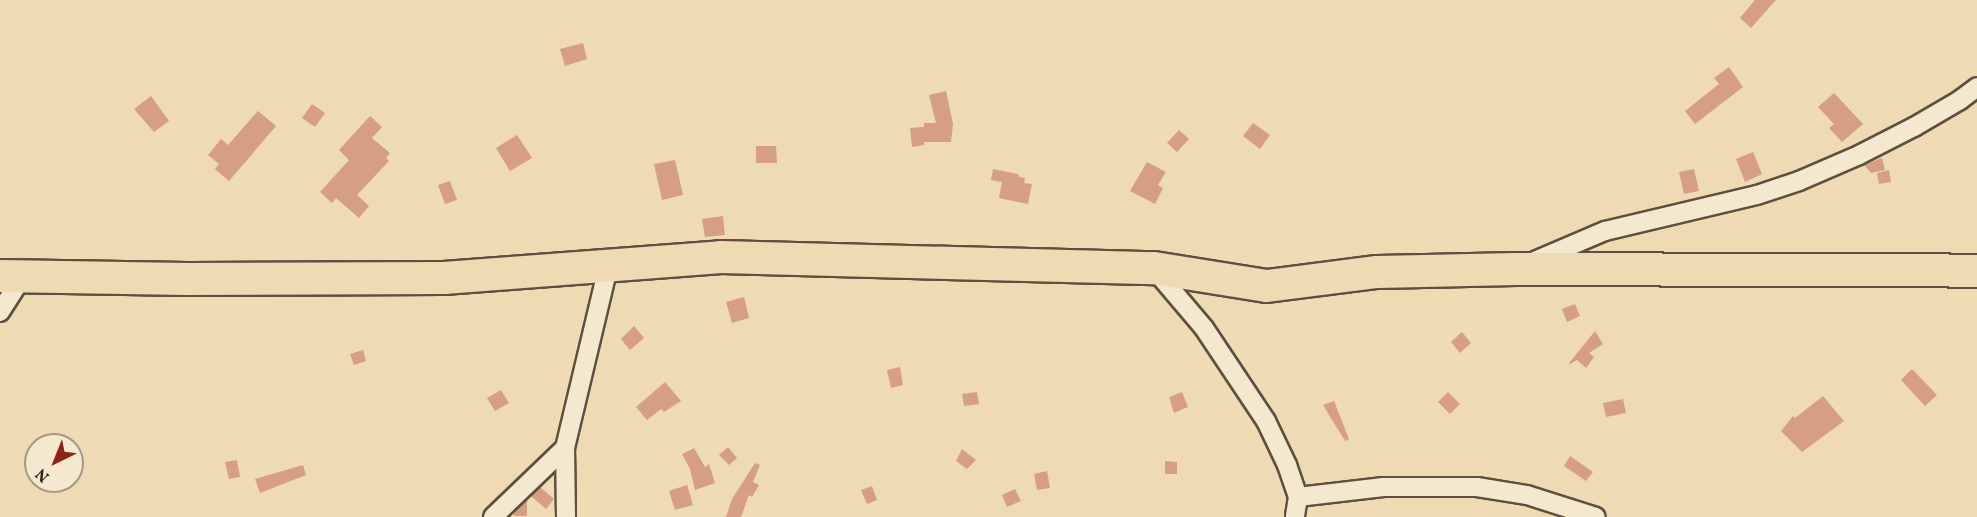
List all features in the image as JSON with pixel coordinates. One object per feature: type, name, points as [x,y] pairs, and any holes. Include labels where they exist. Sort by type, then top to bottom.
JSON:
[{"type":"highway","points":[[11,276],[187,279],[444,278],[721,256],[1154,268],[1267,286],[1377,272],[1516,269],[1977,271]]},
{"type":"street","points":[[1516,269],[1605,231],[1757,195],[1799,181],[1859,155],[1914,127],[1960,100],[1977,87]]},
{"type":"street","points":[[566,517],[565,448],[609,264]]},
{"type":"street","points":[[1154,268],[1204,328],[1241,380],[1270,429],[1287,465],[1298,497],[1296,517]]},
{"type":"street","points":[[0,312],[11,276]]},
{"type":"street","points":[[493,517],[565,448]]},
{"type":"street","points":[[1298,497],[1383,487],[1477,487],[1527,495],[1596,517]]},
{"type":"building","points":[[1755,0],[1776,0],[1751,28],[1740,18]]},
{"type":"building","points":[[583,43],[587,59],[565,66],[560,49]]},
{"type":"building","points":[[1729,67],[1743,87],[1695,124],[1685,111],[1719,84],[1714,78]]},
{"type":"building","points":[[946,91],[953,124],[951,142],[924,142],[924,145],[912,147],[910,128],[924,127],[924,123],[936,123],[929,95]]},
{"type":"building","points":[[1834,93],[1863,124],[1842,142],[1829,128],[1834,124],[1818,107]]},
{"type":"building","points":[[151,96],[169,121],[154,132],[134,109]]},
{"type":"building","points":[[312,104],[325,113],[315,127],[302,118]]},
{"type":"building","points":[[258,111],[276,126],[229,181],[215,169],[219,164],[208,155],[221,139],[228,145]]},
{"type":"building","points":[[370,116],[382,127],[372,138],[390,153],[386,158],[389,161],[357,195],[369,206],[359,218],[336,198],[332,203],[320,192],[349,160],[339,150]]},
{"type":"building","points":[[1253,123],[1270,135],[1260,149],[1243,136]]},
{"type":"building","points":[[1179,130],[1189,139],[1177,152],[1167,143]]},
{"type":"building","points":[[517,135],[532,158],[510,171],[496,148]]},
{"type":"building","points":[[756,146],[776,146],[777,163],[756,163]]},
{"type":"building","points":[[1753,152],[1762,174],[1745,182],[1736,159]]},
{"type":"building","points":[[1882,158],[1885,170],[1871,173],[1864,165]]},
{"type":"building","points":[[675,160],[683,195],[662,200],[654,164]]},
{"type":"building","points":[[1147,162],[1166,172],[1158,185],[1163,188],[1155,204],[1130,191]]},
{"type":"building","points":[[993,169],[1018,174],[1019,177],[1025,178],[1024,183],[1032,184],[1028,204],[999,198],[1002,182],[991,180]]},
{"type":"building","points":[[1694,169],[1699,191],[1684,194],[1679,172]]},
{"type":"building","points":[[1889,170],[1891,182],[1879,184],[1877,173]]},
{"type":"building","points":[[450,181],[457,200],[445,204],[438,185]]},
{"type":"building","points":[[723,216],[725,235],[705,237],[702,219]]},
{"type":"building","points":[[744,297],[749,318],[732,323],[726,302]]},
{"type":"building","points":[[1575,304],[1580,316],[1567,322],[1562,309]]},
{"type":"building","points":[[634,326],[644,338],[630,350],[621,339]]},
{"type":"building","points":[[1595,331],[1603,344],[1589,353],[1594,357],[1586,368],[1577,360],[1570,364],[1569,363]]},
{"type":"building","points":[[1462,332],[1471,343],[1460,353],[1451,342]]},
{"type":"building","points":[[363,350],[366,361],[354,365],[350,354]]},
{"type":"building","points":[[900,367],[903,385],[891,388],[887,370]]},
{"type":"building","points":[[1912,369],[1937,395],[1925,406],[1901,380]]},
{"type":"building","points":[[665,382],[681,401],[664,412],[661,409],[647,420],[636,407]]},
{"type":"building","points":[[501,390],[509,403],[495,411],[487,398]]},
{"type":"building","points":[[977,392],[979,404],[964,406],[962,394]]},
{"type":"building","points":[[1182,392],[1188,407],[1174,413],[1169,397]]},
{"type":"building","points":[[1448,392],[1460,404],[1450,414],[1438,402]]},
{"type":"building","points":[[1823,396],[1844,421],[1802,452],[1781,431],[1793,416],[1795,418]]},
{"type":"building","points":[[1623,399],[1626,413],[1606,417],[1603,403]]},
{"type":"building","points":[[1334,401],[1349,439],[1345,441],[1323,405]]},
{"type":"building","points":[[728,447],[737,458],[729,465],[719,455]]},
{"type":"building","points":[[694,448],[705,467],[709,464],[715,483],[695,490],[690,469],[682,454]]},
{"type":"building","points":[[962,449],[976,460],[967,469],[956,461]]},
{"type":"building","points":[[1570,456],[1593,472],[1586,481],[1564,466]]},
{"type":"building","points":[[237,460],[240,477],[229,479],[225,462]]},
{"type":"building","points":[[1165,461],[1177,462],[1177,474],[1165,474]]},
{"type":"building","points":[[755,463],[760,465],[753,482],[759,485],[752,497],[749,495],[741,517],[726,517],[732,499]]},
{"type":"building","points":[[303,465],[306,475],[260,493],[255,479]]},
{"type":"building","points":[[1047,471],[1050,488],[1037,490],[1034,474]]},
{"type":"building","points":[[687,485],[693,505],[675,510],[669,491]]},
{"type":"building","points":[[872,486],[877,500],[867,504],[861,490]]},
{"type":"building","points":[[540,487],[554,499],[546,509],[531,496]]},
{"type":"building","points":[[1015,489],[1021,501],[1007,507],[1002,495]]},
{"type":"building","points":[[527,500],[527,516],[514,516],[514,512]]}]
